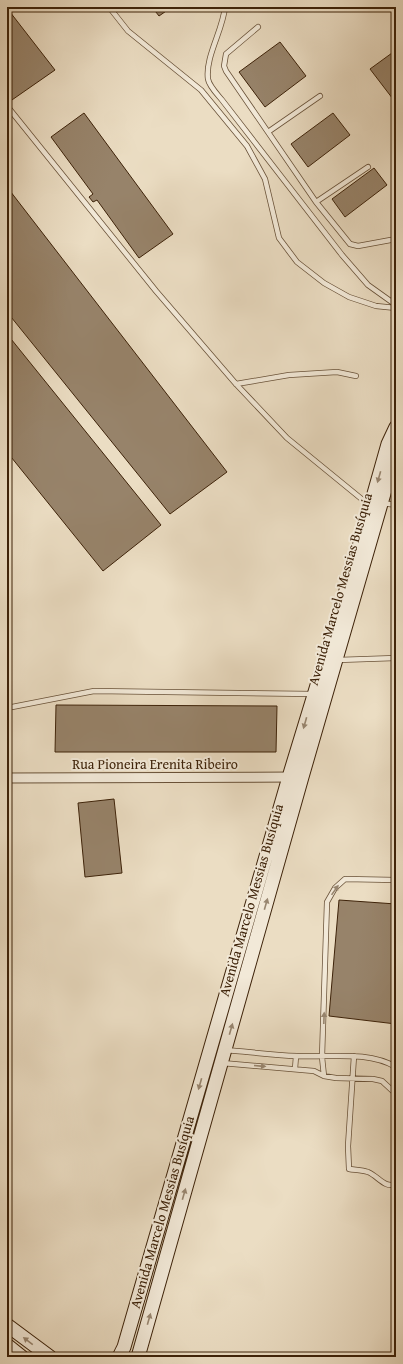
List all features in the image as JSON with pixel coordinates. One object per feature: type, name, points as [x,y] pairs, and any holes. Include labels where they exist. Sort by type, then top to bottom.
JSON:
[{"type":"street","name":"Avenida Marcelo Messias Busíquia","points":[[138,1357],[225,1050],[296,777],[376,505],[388,444],[396,427]]},
{"type":"street","name":"Avenida Marcelo Messias Busíquia","points":[[376,505],[396,452]]},
{"type":"street","name":"Avenida Marcelo Messias Busíquia","points":[[296,777],[314,694],[330,660]]},
{"type":"street","name":"Rua Pioneira Erenita Ribeiro","points":[[7,778],[296,777]]},
{"type":"street","points":[[119,1357],[124,1347],[211,1048],[296,777]]},
{"type":"street","points":[[7,1325],[50,1357]]},
{"type":"street","points":[[7,1345],[22,1357]]},
{"type":"lane","points":[[109,7],[128,31],[200,90],[247,146],[265,179],[280,238],[297,262],[324,283],[349,297],[376,306],[396,307]]},
{"type":"lane","points":[[225,7],[224,16],[210,62],[208,81],[342,255],[368,286],[396,307]]},
{"type":"lane","points":[[258,27],[226,54],[224,66],[226,71],[316,202],[350,244],[358,246],[396,238]]},
{"type":"lane","points":[[268,132],[320,96]]},
{"type":"lane","points":[[7,106],[156,291],[236,384],[287,438],[376,505],[396,505]]},
{"type":"lane","points":[[316,202],[368,167]]},
{"type":"lane","points":[[236,384],[289,375],[337,372],[356,376]]},
{"type":"lane","points":[[330,660],[396,658]]},
{"type":"lane","points":[[7,708],[94,691],[314,694]]},
{"type":"lane","points":[[324,1076],[322,1057],[328,902],[335,888],[345,878],[396,880]]},
{"type":"lane","points":[[211,1048],[296,1056],[354,1056],[386,1062],[396,1067]]},
{"type":"lane","points":[[295,1069],[296,1056]]},
{"type":"lane","points":[[354,1056],[348,1146],[349,1169],[366,1171],[374,1175],[387,1186],[396,1184]]},
{"type":"lane","points":[[207,1062],[314,1071],[324,1076],[373,1079],[382,1082],[396,1094]]},
{"type":"building","points":[[152,7],[172,7],[159,16]]},
{"type":"building","points":[[10,12],[55,70],[9,102],[7,100],[7,14]]},
{"type":"building","points":[[280,42],[306,76],[265,107],[239,72]]},
{"type":"building","points":[[392,53],[396,58],[396,103],[370,69]]},
{"type":"building","points":[[84,113],[173,234],[139,258],[97,200],[93,202],[89,197],[93,194],[51,137]]},
{"type":"building","points":[[333,113],[350,135],[308,167],[291,144]]},
{"type":"building","points":[[374,168],[387,185],[345,217],[332,199]]},
{"type":"building","points":[[7,187],[227,472],[170,514],[7,312]]},
{"type":"building","points":[[7,334],[161,525],[103,571],[7,452]]},
{"type":"building","points":[[56,705],[277,706],[276,752],[55,752]]},
{"type":"building","points":[[114,799],[122,873],[85,877],[78,803]]},
{"type":"building","points":[[339,900],[396,904],[396,1024],[329,1016]]}]
